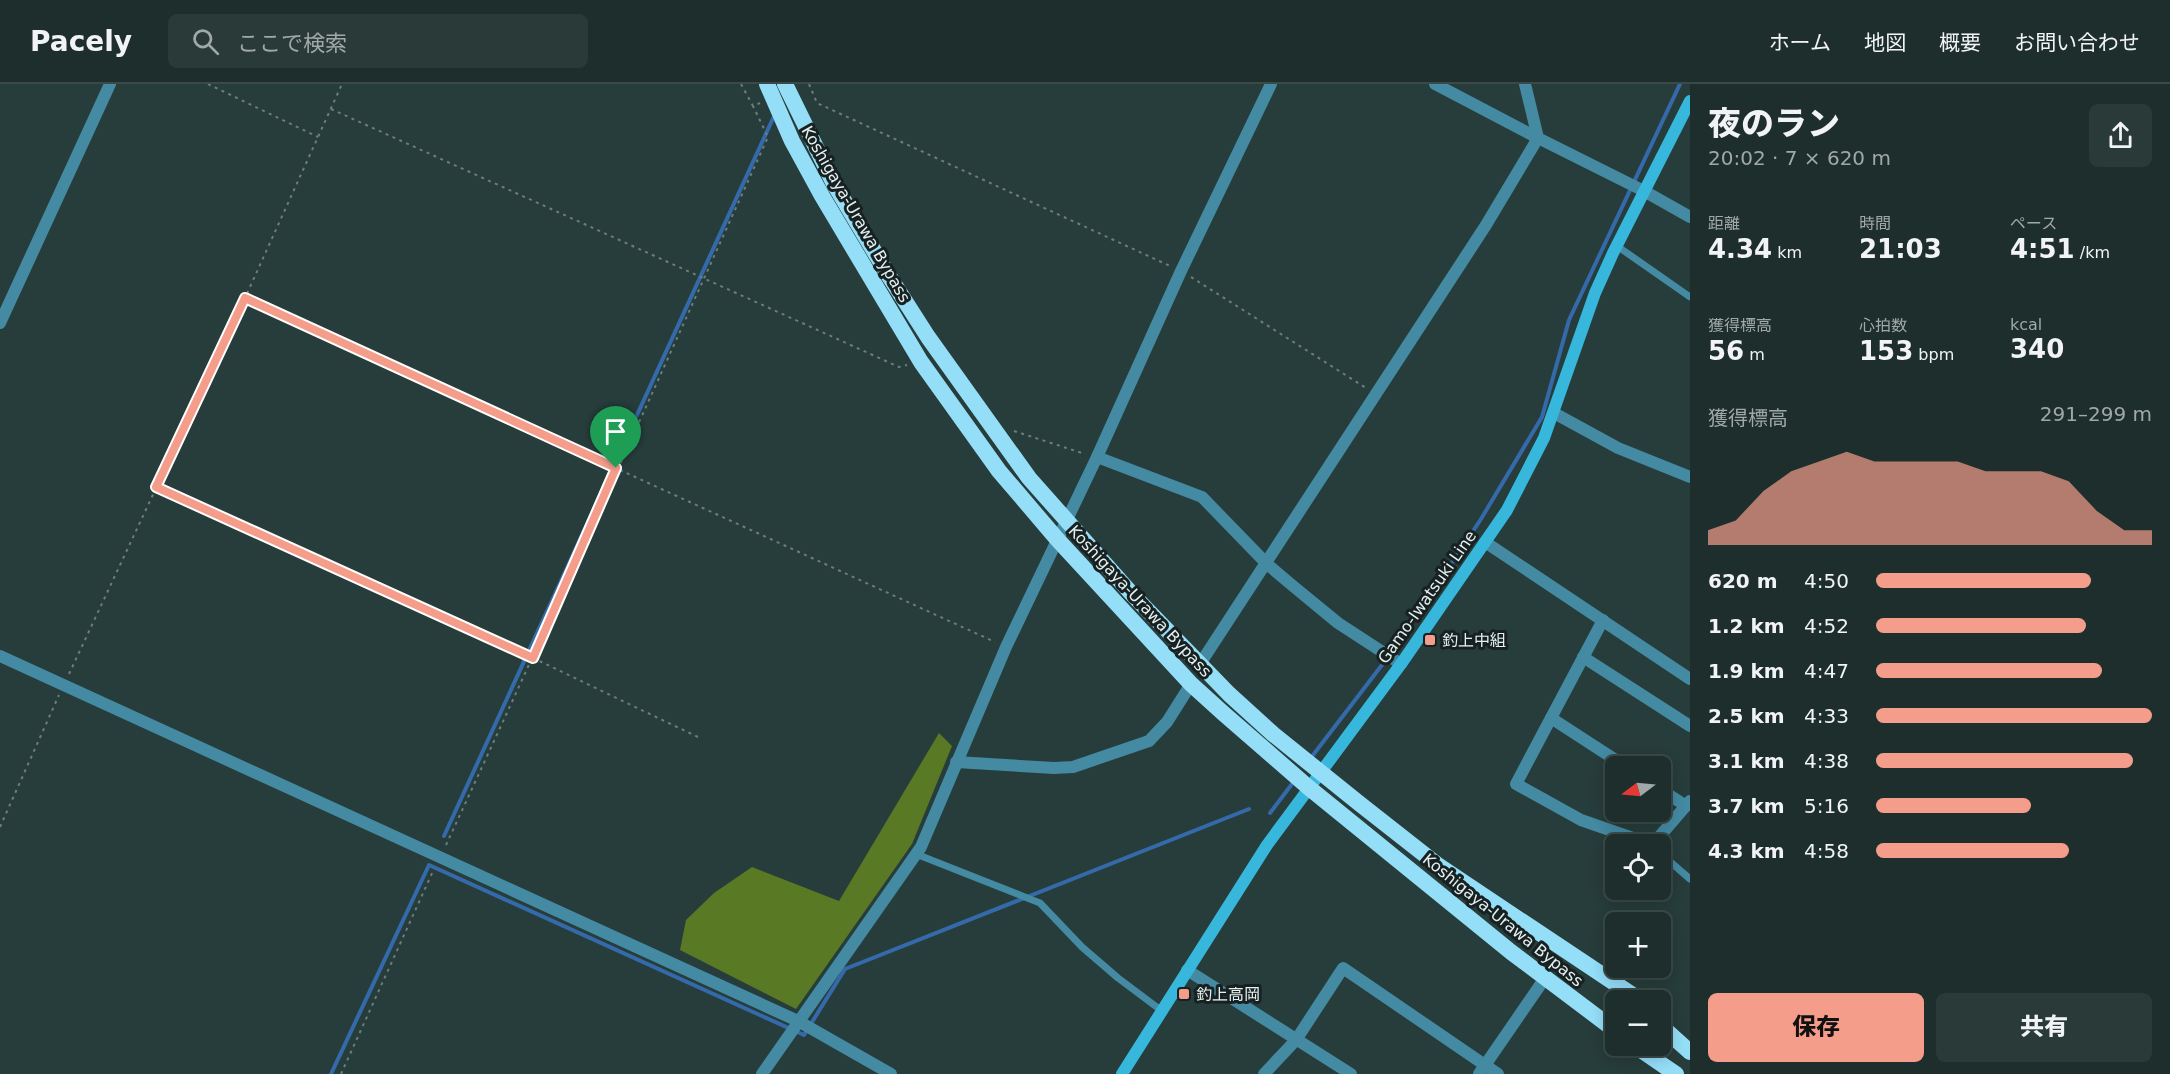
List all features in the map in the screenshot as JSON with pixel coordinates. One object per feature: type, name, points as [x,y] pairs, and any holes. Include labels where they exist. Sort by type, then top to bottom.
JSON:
[{"type":"highway","name":"Koshigaya-Urawa Bypass","points":[[785,84],[834,184],[928,336],[1029,478],[1131,593],[1236,700],[1320,772],[1439,866],[1626,990]]},
{"type":"highway","name":"Koshigaya-Urawa Bypass","points":[[770,91],[792,141],[822,196],[921,362],[999,471],[1056,539],[1191,684],[1308,787],[1545,978],[1605,1023]]},
{"type":"highway","points":[[1610,979],[1622,990]]},
{"type":"highway","points":[[1671,1022],[1690,1035]]},
{"type":"highway","points":[[1671,1035],[1690,1052]]},
{"type":"highway","points":[[1650,1056],[1676,1074]]},
{"type":"main road","name":"Gamo-Iwatsuki Line","points":[[1122,1074],[1267,845],[1401,664],[1521,487],[1554,413],[1584,322],[1617,246],[1690,101]]},
{"type":"street","points":[[0,323],[110,84]]},
{"type":"street","points":[[762,1074],[921,847],[1006,647],[1056,539],[1097,458],[1181,271],[1271,84]]},
{"type":"street","points":[[1435,84],[1690,217]]},
{"type":"street","points":[[1200,664],[1486,225],[1538,138],[1525,84]]},
{"type":"street","points":[[1554,413],[1618,448],[1690,477]]},
{"type":"street","points":[[1097,458],[1202,497],[1267,564],[1338,623],[1401,664]]},
{"type":"street","points":[[1485,542],[1690,679]]},
{"type":"street","points":[[1603,620],[1516,784],[1581,820],[1622,834]]},
{"type":"street","points":[[0,656],[798,1021],[891,1074]]},
{"type":"street","points":[[1583,657],[1690,726]]},
{"type":"street","points":[[956,762],[1054,768],[1073,767],[1149,741],[1167,722],[1191,684]]},
{"type":"street","points":[[1551,718],[1610,756]]},
{"type":"street","points":[[1660,834],[1688,803],[1671,794]]},
{"type":"street","points":[[1264,1074],[1296,1040],[1343,968],[1482,1070],[1498,1074]]},
{"type":"street","points":[[1187,970],[1351,1074]]},
{"type":"street","points":[[1482,1070],[1545,978]]},
{"type":"lane","points":[[1617,246],[1690,297]]},
{"type":"lane","points":[[916,854],[1040,903],[1082,947],[1162,1011]]},
{"type":"lane","points":[[1671,863],[1690,879]]},
{"type":"path","points":[[208,84],[318,136]]},
{"type":"path","points":[[0,827],[342,84]]},
{"type":"path","points":[[341,1074],[533,658],[616,468],[768,137],[741,84]]},
{"type":"path","points":[[809,84],[817,103],[1181,271],[1376,394]]},
{"type":"path","points":[[753,106],[770,91]]},
{"type":"path","points":[[331,108],[899,368],[921,362]]},
{"type":"path","points":[[245,298],[1006,647]]},
{"type":"path","points":[[991,424],[1097,458]]},
{"type":"path","points":[[156,487],[533,658],[700,738]]},
{"type":"green space","points":[[939,733],[952,746],[912,844],[796,1009],[680,950],[686,920],[714,893],[752,867],[839,901]]},
{"type":"waterway","points":[[1310,759],[1398,644],[1481,519],[1542,417],[1569,320],[1680,84]]},
{"type":"waterway","points":[[444,836],[775,114]]},
{"type":"waterway","points":[[1270,813],[1295,780]]},
{"type":"waterway","points":[[331,1074],[429,865],[804,1035],[845,969],[1249,809]]},
{"type":"place","name":"釣上中組","points":[[1430,640]]},
{"type":"place","name":"釣上高岡","points":[[1184,994]]},
{"type":"route","points":[[245,298],[616,468],[533,658],[156,487],[245,298]]}]
